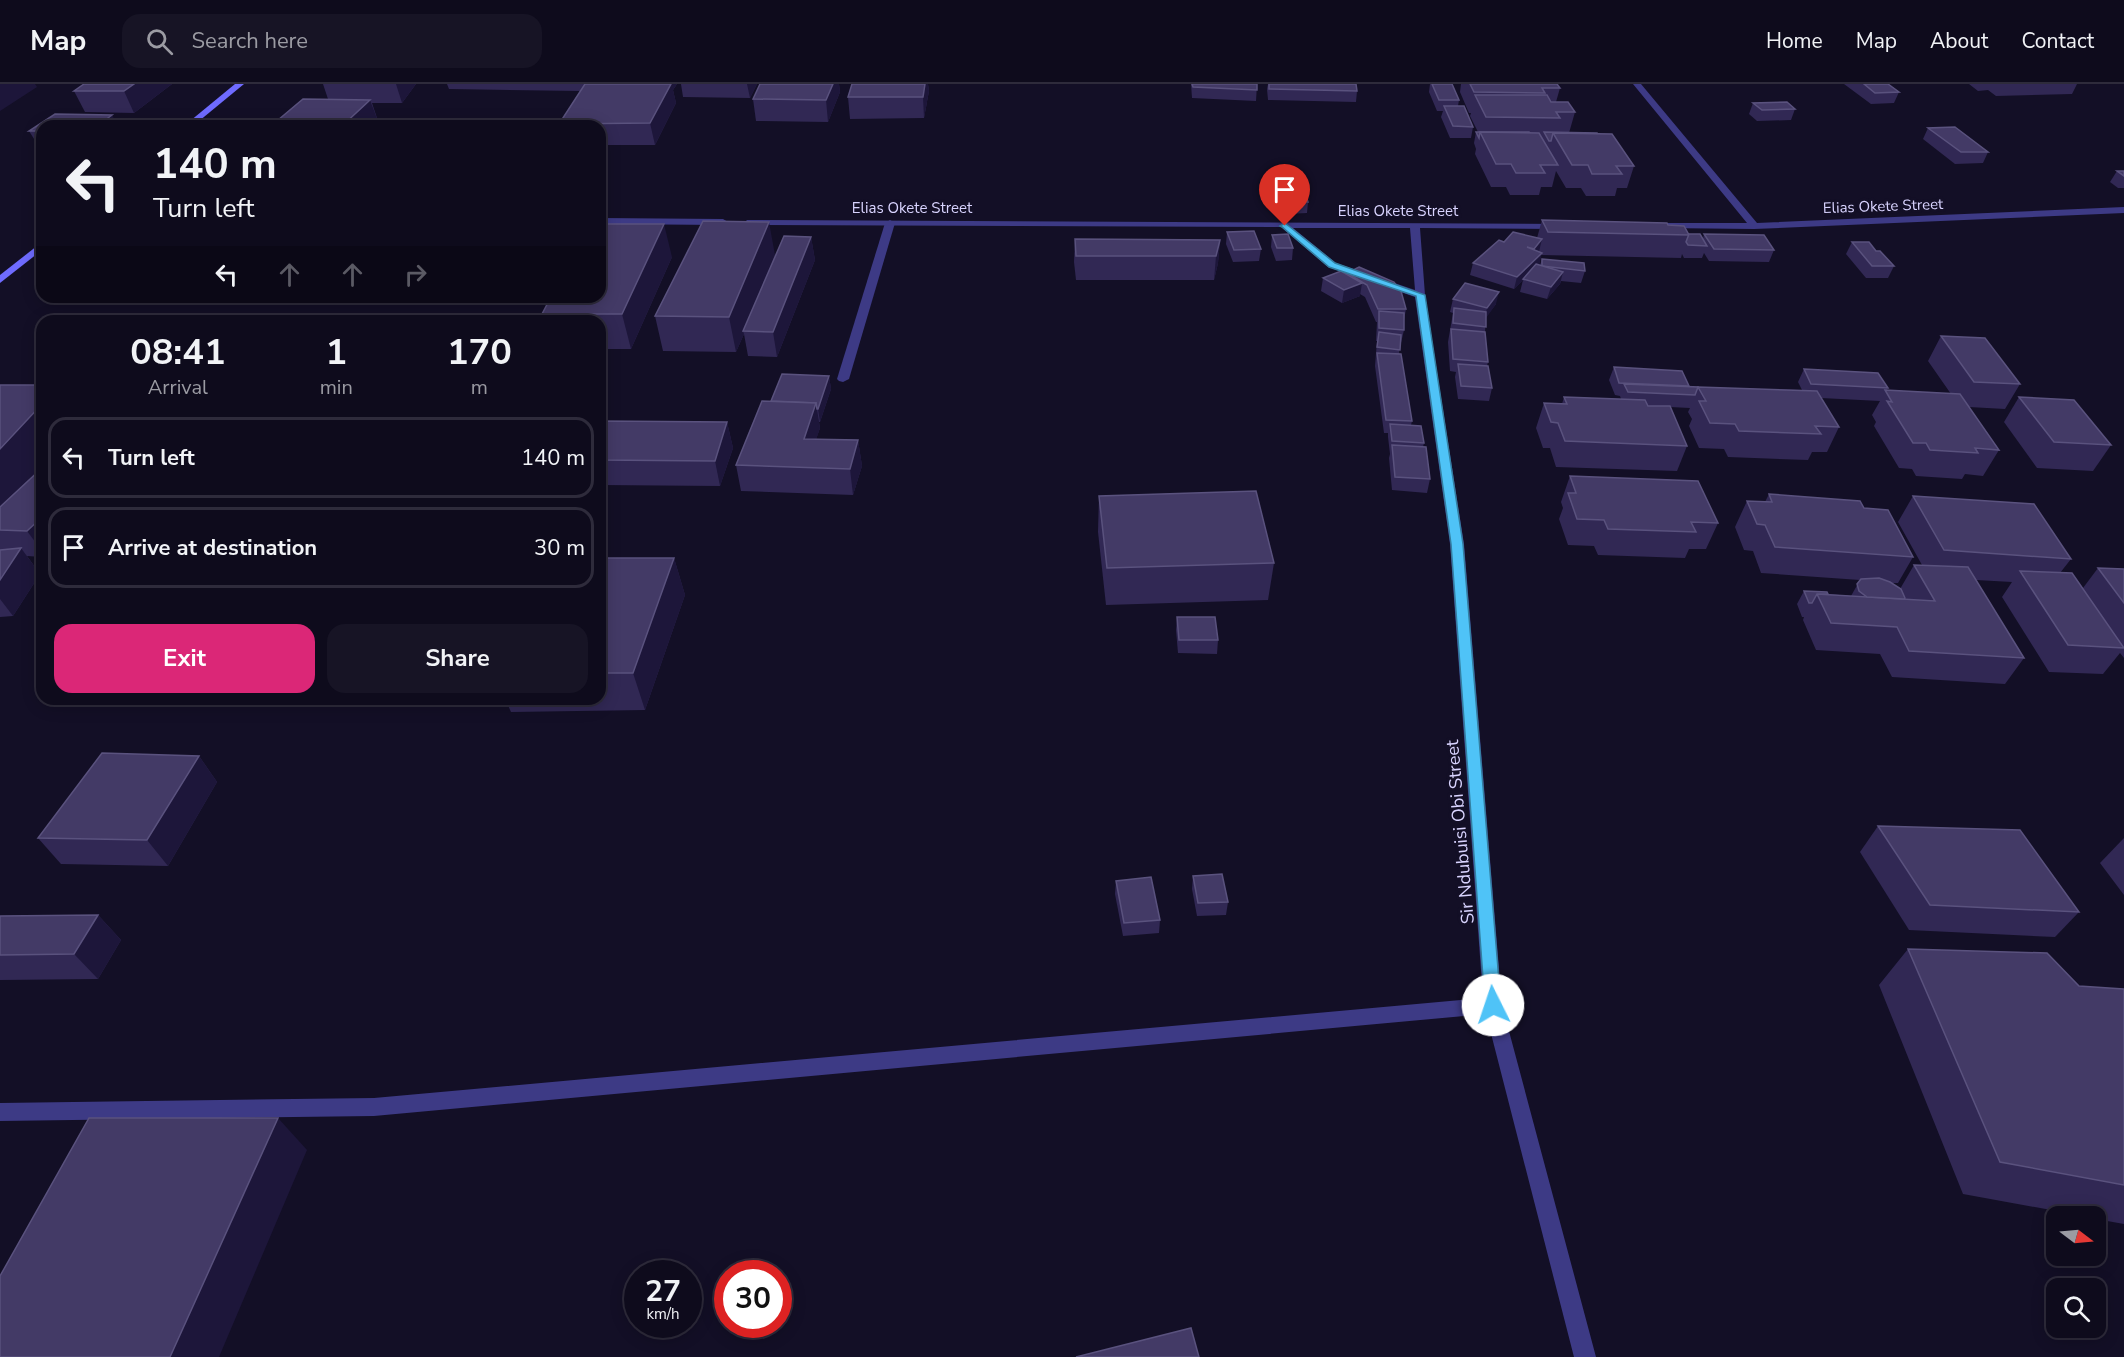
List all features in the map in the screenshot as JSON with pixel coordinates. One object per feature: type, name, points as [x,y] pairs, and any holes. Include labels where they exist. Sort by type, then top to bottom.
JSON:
[{"type":"street","points":[[195,120],[240,84]]},
{"type":"street","points":[[1636,84],[1754,226]]},
{"type":"street","name":"Elias Okete Street","points":[[1649,226],[1754,226],[2124,210]]},
{"type":"street","name":"Elias Okete Street","points":[[606,221],[1567,226]]},
{"type":"street","points":[[843,379],[890,223]]},
{"type":"street","points":[[1285,226],[1332,265],[1420,295]]},
{"type":"street","name":"Sir Ndubuisi Obi Street","points":[[1415,226],[1420,295],[1457,544],[1493,1005],[1585,1357]]},
{"type":"street","points":[[0,279],[36,250]]},
{"type":"street","points":[[0,1112],[374,1107],[1493,1005]]},
{"type":"building","points":[[84,84],[134,84],[124,91],[74,91]]},
{"type":"building","points":[[585,84],[671,84],[650,123],[606,123],[606,120],[562,120]]},
{"type":"building","points":[[760,84],[833,84],[826,100],[753,99]]},
{"type":"building","points":[[852,84],[925,84],[923,97],[848,97]]},
{"type":"building","points":[[1192,84],[1257,84],[1257,90],[1193,87]]},
{"type":"building","points":[[1269,84],[1356,84],[1357,91],[1269,89]]},
{"type":"building","points":[[1432,84],[1452,84],[1459,100],[1439,100]]},
{"type":"building","points":[[1470,84],[1557,84],[1560,88],[1542,88],[1545,93],[1474,92]]},
{"type":"building","points":[[1864,84],[1888,84],[1899,92],[1875,93]]},
{"type":"building","points":[[1475,95],[1547,95],[1551,102],[1568,102],[1575,112],[1556,112],[1560,118],[1486,117]]},
{"type":"building","points":[[303,99],[370,100],[348,120],[278,120]]},
{"type":"building","points":[[1787,102],[1795,109],[1762,110],[1753,103]]},
{"type":"building","points":[[1444,106],[1464,106],[1473,127],[1453,126]]},
{"type":"building","points":[[55,114],[112,115],[105,120],[46,120]]},
{"type":"building","points":[[1955,127],[1988,152],[1961,152],[1928,128]]},
{"type":"building","points":[[1480,132],[1529,132],[1530,133]]},
{"type":"building","points":[[1480,132],[1539,133],[1558,165],[1540,165],[1545,173],[1516,173],[1511,164],[1496,164]]},
{"type":"building","points":[[1544,132],[1597,134],[1553,133],[1549,141]]},
{"type":"building","points":[[1553,133],[1612,134],[1634,166],[1616,166],[1622,174],[1592,174],[1588,165],[1572,165]]},
{"type":"building","points":[[1286,191],[1305,192],[1308,202],[1289,202]]},
{"type":"building","points":[[1542,220],[1667,223],[1684,226],[1689,235],[1548,232]]},
{"type":"building","points":[[703,221],[769,222],[729,317],[655,316]]},
{"type":"building","points":[[606,224],[664,224],[622,314],[542,314],[548,303],[606,303]]},
{"type":"building","points":[[1254,231],[1261,249],[1234,250],[1227,232]]},
{"type":"building","points":[[1513,232],[1542,239],[1534,249],[1527,247],[1542,253],[1517,277],[1473,263],[1499,240],[1504,242]]},
{"type":"building","points":[[1288,234],[1293,248],[1277,248],[1272,235]]},
{"type":"building","points":[[1689,234],[1700,234],[1707,246],[1688,245],[1686,242]]},
{"type":"building","points":[[1704,234],[1764,235],[1774,250],[1714,249]]},
{"type":"building","points":[[784,236],[811,237],[773,332],[743,331]]},
{"type":"building","points":[[1075,239],[1220,240],[1216,256],[1076,256]]},
{"type":"building","points":[[1852,242],[1869,242],[1894,266],[1872,266]]},
{"type":"building","points":[[1542,259],[1584,263],[1585,271],[1542,266]]},
{"type":"building","points":[[1536,264],[1563,272],[1551,287],[1523,279]]},
{"type":"building","points":[[1359,267],[1394,282],[1401,291],[1406,309],[1378,309],[1367,285],[1347,273]]},
{"type":"building","points":[[1341,271],[1362,283],[1344,290],[1323,278]]},
{"type":"building","points":[[1465,283],[1499,292],[1487,308],[1453,299]]},
{"type":"building","points":[[1454,308],[1486,312],[1486,327],[1453,323]]},
{"type":"building","points":[[1379,311],[1404,313],[1404,330],[1379,328]]},
{"type":"building","points":[[1451,329],[1485,332],[1488,362],[1453,359]]},
{"type":"building","points":[[1379,332],[1401,335],[1400,350],[1377,347]]},
{"type":"building","points":[[1941,336],[1985,338],[2020,384],[1974,382]]},
{"type":"building","points":[[1377,353],[1401,354],[1412,421],[1386,420]]},
{"type":"building","points":[[1458,364],[1488,366],[1492,388],[1461,386]]},
{"type":"building","points":[[1614,367],[1682,371],[1689,386],[1619,383]]},
{"type":"building","points":[[1804,369],[1878,373],[1888,388],[1811,384]]},
{"type":"building","points":[[782,374],[829,376],[818,409],[816,403],[771,401]]},
{"type":"building","points":[[1624,384],[1698,387],[1695,395],[1628,392]]},
{"type":"building","points":[[0,385],[36,385],[36,410],[0,449]]},
{"type":"building","points":[[1698,387],[1817,391],[1839,427],[1815,426],[1821,434],[1739,431],[1735,424],[1710,423],[1699,401],[1706,401]]},
{"type":"building","points":[[1885,390],[1960,394],[1999,450],[1975,448],[1978,453],[1930,450],[1926,443],[1913,443],[1887,401],[1892,402]]},
{"type":"building","points":[[1564,397],[1645,400],[1648,406],[1670,406],[1687,446],[1565,441],[1558,423],[1551,422],[1544,403],[1567,404]]},
{"type":"building","points":[[2019,397],[2074,400],[2111,445],[2054,442]]},
{"type":"building","points":[[762,401],[816,403],[804,439],[858,440],[850,469],[736,465]]},
{"type":"building","points":[[606,421],[727,422],[715,461],[606,460]]},
{"type":"building","points":[[1390,424],[1421,426],[1424,443],[1392,441]]},
{"type":"building","points":[[1392,445],[1426,447],[1430,479],[1395,477]]},
{"type":"building","points":[[36,474],[36,523],[27,531],[0,530],[0,507]]},
{"type":"building","points":[[1570,476],[1698,481],[1718,523],[1691,522],[1696,532],[1608,529],[1604,520],[1577,519],[1568,493],[1576,493]]},
{"type":"building","points":[[1256,491],[1274,563],[1107,568],[1099,496]]},
{"type":"building","points":[[1769,494],[1860,501],[1864,508],[1888,510],[1913,557],[1775,547],[1765,525],[1757,524],[1747,501],[1772,502]]},
{"type":"building","points":[[1913,496],[2034,504],[2071,559],[1944,550]]},
{"type":"building","points":[[21,548],[0,580],[0,550]]},
{"type":"building","points":[[606,558],[674,558],[633,673],[606,673]]},
{"type":"building","points":[[1914,565],[1968,567],[2024,658],[1909,651],[1897,627],[1831,623],[1817,594],[1935,601]]},
{"type":"building","points":[[2098,568],[2124,569],[2124,603]]},
{"type":"building","points":[[2020,571],[2072,573],[2124,648],[2068,645]]},
{"type":"building","points":[[1879,578],[1901,589],[1905,598],[1867,597],[1859,591],[1857,584],[1861,579]]},
{"type":"building","points":[[1804,591],[1827,592],[1828,594],[1817,594],[1812,603],[1809,603]]},
{"type":"building","points":[[1177,617],[1215,617],[1218,640],[1179,640]]},
{"type":"building","points":[[102,753],[199,756],[147,840],[38,838]]},
{"type":"building","points":[[1878,826],[2020,830],[2079,912],[1930,905]]},
{"type":"building","points":[[1222,874],[1228,902],[1198,903],[1193,876]]},
{"type":"building","points":[[1151,877],[1160,920],[1124,923],[1116,881]]},
{"type":"building","points":[[98,915],[74,954],[0,955],[0,916]]},
{"type":"building","points":[[1908,949],[2047,953],[2079,986],[2124,989],[2124,1185],[2000,1162]]},
{"type":"building","points":[[89,1118],[278,1118],[170,1357],[0,1357],[0,1276]]},
{"type":"building","points":[[1191,1328],[1199,1357],[1076,1357]]},
{"type":"route","points":[[1285,226],[1332,265],[1420,295],[1457,544],[1493,1005]]}]
